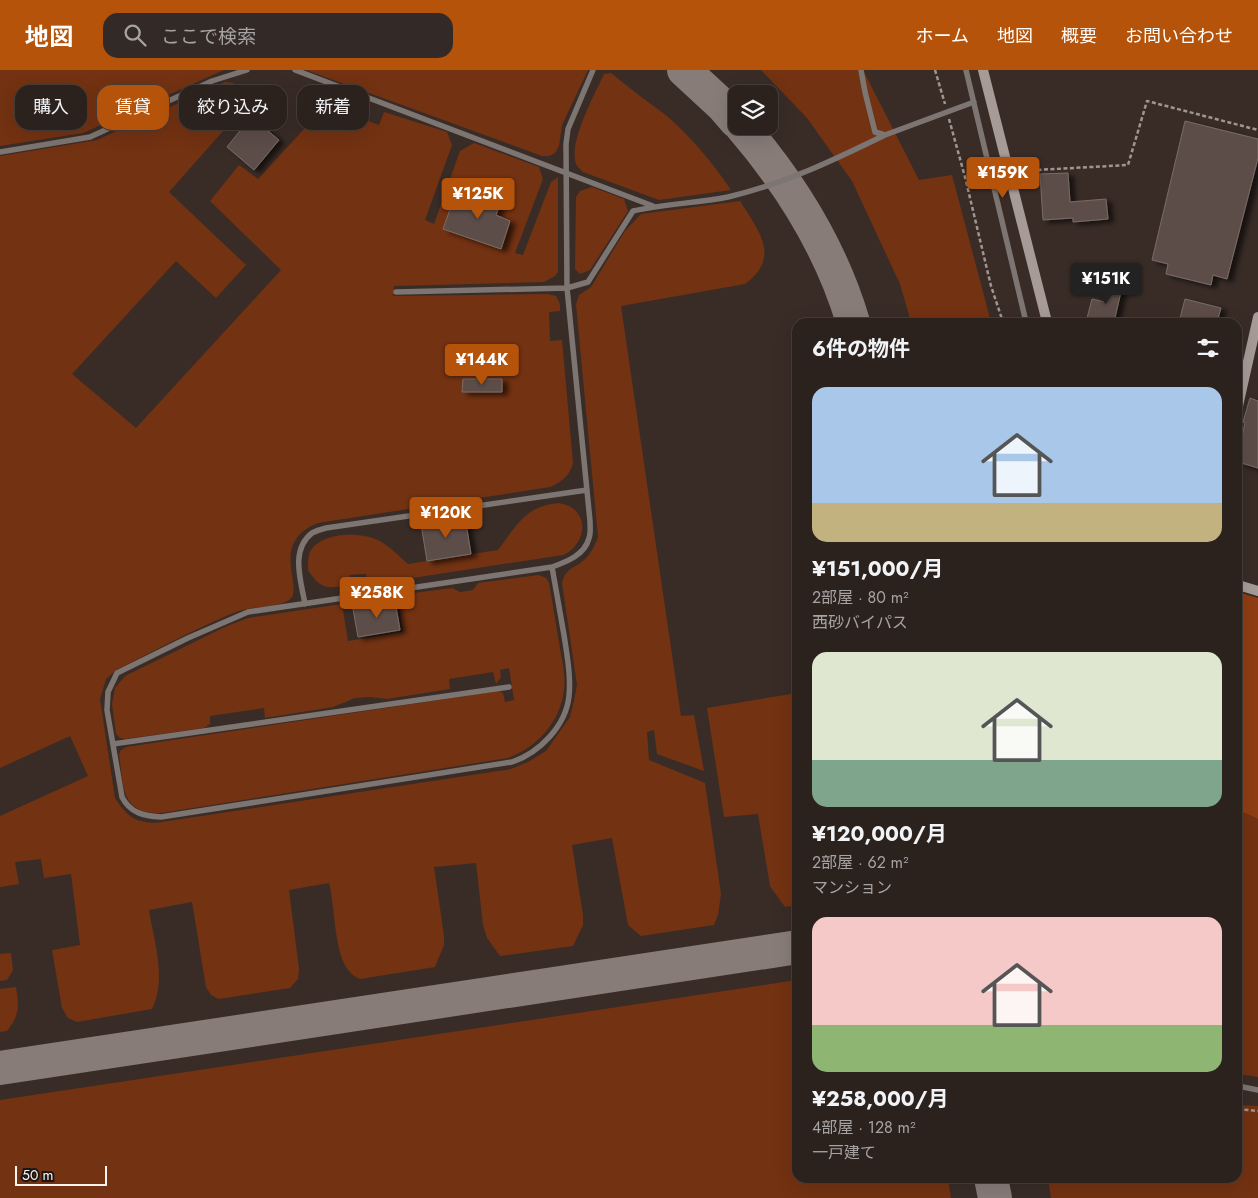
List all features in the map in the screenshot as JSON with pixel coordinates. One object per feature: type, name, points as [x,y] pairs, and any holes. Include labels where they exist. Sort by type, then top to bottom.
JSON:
[{"type":"street","points":[[983,70],[1046,318]]},
{"type":"street","points":[[1242,388],[1258,317]]},
{"type":"street","points":[[1242,586],[1258,591]]},
{"type":"lane","points":[[0,152],[90,137],[212,81],[247,70]]},
{"type":"lane","points":[[295,70],[653,206]]},
{"type":"lane","points":[[552,567],[569,665],[569,697],[564,714],[555,729],[546,741],[525,757],[512,762],[160,817],[145,816],[133,811],[126,805],[122,797],[107,710],[108,692],[117,674],[188,638],[248,612],[552,567],[571,560],[582,550],[589,539],[590,521],[567,288],[566,144],[568,129],[593,70]]},
{"type":"lane","points":[[861,70],[866,99],[875,132],[885,135]]},
{"type":"lane","points":[[966,70],[1025,318]]},
{"type":"lane","points":[[396,292],[567,288],[588,282],[633,211],[653,206],[728,197],[784,181],[822,166],[885,135],[974,102]]},
{"type":"lane","points":[[305,604],[298,566],[302,546],[312,533],[326,528],[586,490]]},
{"type":"lane","points":[[113,744],[509,687]]},
{"type":"lane","points":[[1242,1087],[1258,1090]]},
{"type":"path","points":[[935,70],[966,177],[991,286],[1002,318]]},
{"type":"path","points":[[1009,172],[1128,165],[1147,101],[1258,130]]},
{"type":"path","points":[[1242,1109],[1258,1111]]},
{"type":"shaded area","points":[[0,70],[224,70],[190,85],[179,85],[179,90],[169,95],[169,85],[97,85],[97,127],[83,133],[0,146]]},
{"type":"shaded area","points":[[306,70],[588,70],[562,125],[559,146],[555,153],[549,156],[542,156],[369,93],[369,85],[347,85]]},
{"type":"shaded area","points":[[761,70],[863,70],[919,180],[952,175],[990,318],[910,318],[900,284],[852,181],[807,118],[778,88],[778,85],[775,85]]},
{"type":"shaded area","points":[[611,73],[676,124],[717,170],[731,190],[659,200],[583,172],[577,166],[575,157],[578,133],[604,74]]},
{"type":"shaded area","points":[[225,82],[235,85],[218,85]]},
{"type":"shaded area","points":[[179,103],[179,130],[224,130],[169,192],[246,265],[216,298],[176,261],[72,374],[136,428],[281,270],[210,201],[239,165],[258,179],[303,130],[369,130],[369,121],[379,125],[384,112],[447,132],[452,145],[425,220],[434,224],[460,151],[474,143],[539,167],[543,179],[515,253],[523,255],[551,182],[558,177],[558,272],[555,276],[544,282],[394,286],[393,296],[548,294],[556,296],[560,304],[560,311],[549,312],[550,341],[562,340],[573,463],[570,472],[558,483],[550,487],[318,523],[303,532],[294,542],[291,553],[294,586],[293,594],[289,600],[274,605],[243,610],[226,616],[116,670],[106,679],[100,699],[115,798],[127,814],[142,821],[155,823],[511,769],[528,762],[546,751],[570,717],[577,685],[562,583],[566,573],[588,556],[598,537],[576,304],[579,295],[591,287],[625,231],[641,214],[740,201],[759,233],[763,243],[764,254],[762,264],[756,274],[745,284],[621,306],[681,716],[694,715],[704,771],[657,754],[654,730],[647,732],[649,760],[705,783],[721,894],[718,915],[714,925],[641,936],[628,925],[612,838],[572,845],[583,915],[583,925],[573,946],[500,956],[487,938],[483,925],[476,863],[434,867],[444,936],[444,945],[435,967],[360,979],[353,975],[345,965],[341,955],[329,883],[289,890],[299,969],[298,979],[290,988],[219,999],[211,995],[206,987],[192,902],[149,910],[159,973],[159,985],[152,1009],[77,1022],[68,1018],[62,1008],[52,950],[80,945],[71,874],[44,878],[41,859],[15,862],[19,884],[0,887],[0,816],[88,776],[70,736],[0,768],[0,156],[97,140],[119,130],[169,130],[169,107]]},
{"type":"shaded area","points":[[592,187],[624,199],[628,211],[590,270],[580,274],[575,269],[576,197],[580,191]]},
{"type":"shaded area","points":[[559,503],[570,506],[577,512],[582,526],[579,540],[570,551],[563,555],[367,585],[366,574],[350,575],[350,585],[336,587],[321,585],[308,570],[309,554],[314,546],[321,541],[341,535],[363,536],[380,541],[408,564],[498,550],[523,518],[538,508]]},
{"type":"shaded area","points":[[539,575],[546,578],[549,583],[564,669],[564,690],[558,713],[552,723],[537,740],[519,753],[508,758],[161,813],[138,809],[127,796],[119,755],[120,751],[126,747],[499,691],[503,693],[505,702],[514,700],[509,668],[500,670],[501,677],[496,684],[493,672],[449,679],[450,689],[387,699],[355,698],[333,707],[265,718],[264,708],[210,716],[210,724],[204,728],[125,739],[120,738],[116,734],[112,704],[115,688],[125,676],[225,627],[248,618],[342,604],[348,641],[403,632],[398,595],[452,588],[460,592],[473,590],[478,583]]},
{"type":"shaded area","points":[[1242,593],[1258,598],[1258,819],[1242,812]]},
{"type":"shaded area","points":[[792,694],[792,906],[785,907],[770,886],[758,814],[724,817],[707,708]]},
{"type":"shaded area","points":[[1242,812],[1258,819],[1258,1077],[1242,1075]]},
{"type":"shaded area","points":[[11,953],[13,970],[7,980],[0,981],[0,954]]},
{"type":"shaded area","points":[[792,981],[792,1183],[949,1183],[951,1198],[0,1198],[0,1100]]},
{"type":"shaded area","points":[[16,987],[18,1005],[16,1015],[7,1031],[0,1032],[0,989]]},
{"type":"shaded area","points":[[1242,1105],[1258,1106],[1258,1198],[1051,1198],[1049,1183],[1242,1183]]},
{"type":"building","points":[[1185,121],[1258,139],[1258,158],[1227,279],[1213,275],[1211,285],[1166,274],[1168,264],[1152,260]]},
{"type":"building","points":[[241,130],[267,130],[279,140],[254,170],[227,147]]},
{"type":"building","points":[[1068,173],[1070,202],[1106,199],[1108,219],[1073,222],[1073,218],[1043,220],[1040,174]]},
{"type":"building","points":[[491,192],[499,207],[496,215],[510,221],[501,249],[443,229],[454,198],[469,204],[472,195],[477,193],[483,195]]},
{"type":"building","points":[[1110,280],[1123,283],[1115,318],[1087,318],[1092,299],[1105,302]]},
{"type":"building","points":[[1185,299],[1221,308],[1218,318],[1180,318]]},
{"type":"building","points":[[463,379],[502,379],[502,392],[462,392]]},
{"type":"building","points":[[1250,398],[1258,401],[1258,468],[1242,463],[1242,436],[1245,423],[1243,422]]},
{"type":"building","points":[[465,517],[471,554],[427,561],[421,524]]},
{"type":"building","points":[[395,601],[400,630],[358,637],[353,609]]},
{"type":"taxiway","points":[[684,70],[728,112]]},
{"type":"taxiway","points":[[749,135],[777,171],[808,218],[833,268],[852,318]]},
{"type":"taxiway","points":[[0,1068],[792,948]]},
{"type":"taxiway","points":[[992,1183],[995,1198]]}]
